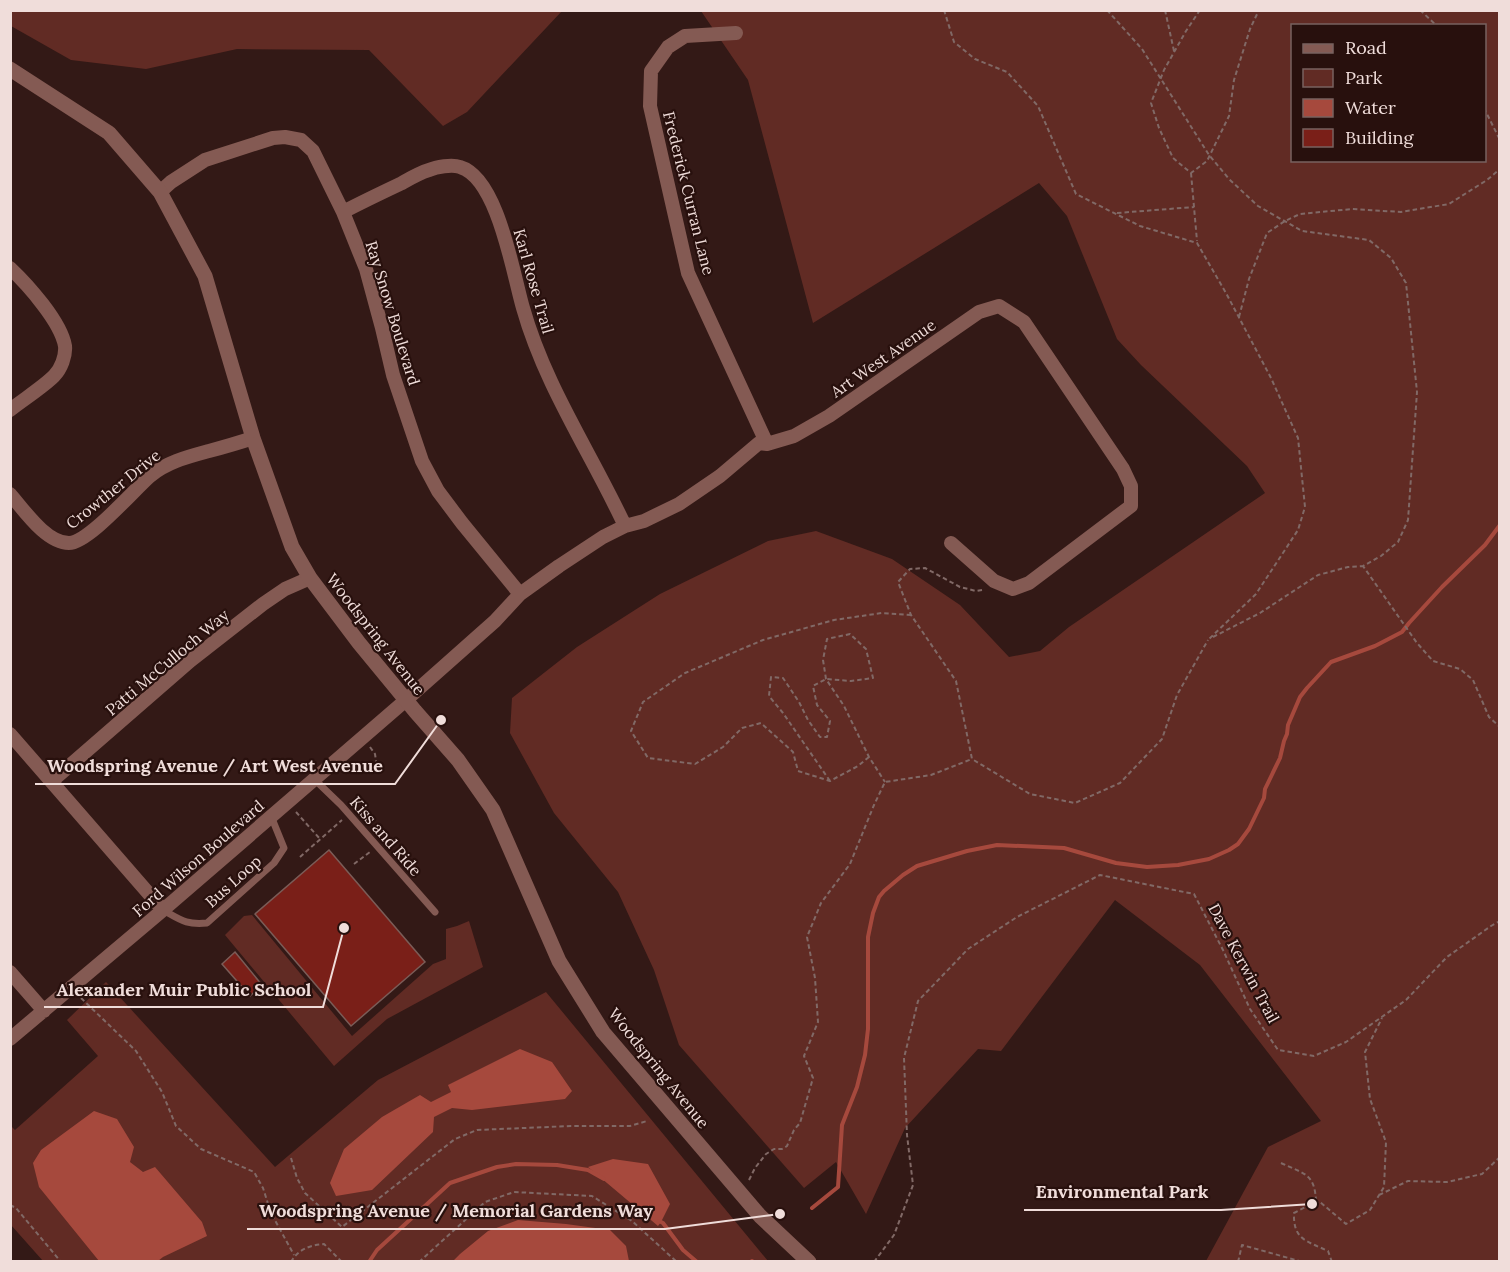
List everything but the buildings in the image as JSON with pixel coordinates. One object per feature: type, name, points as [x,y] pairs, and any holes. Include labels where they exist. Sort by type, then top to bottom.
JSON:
[{"type":"street","name":"Frederick Curran Lane","points":[[736,33],[685,36],[668,47],[651,71],[650,106],[688,273],[767,444]]},
{"type":"street","name":"Woodspring Avenue","points":[[10,69],[109,133],[160,192],[205,276],[253,438],[292,547],[310,578],[358,644],[458,760],[493,810],[559,961],[603,1032],[760,1216],[809,1262]]},
{"type":"street","name":"Ray Snow Boulevard","points":[[160,192],[204,160],[273,138],[285,137],[301,140],[313,151],[343,212],[366,268],[393,375],[422,461],[438,491],[520,594]]},
{"type":"street","name":"Karl Rose Trail","points":[[343,212],[429,170],[460,166],[482,183],[494,204],[538,353],[554,390],[625,526]]},
{"type":"street","points":[[10,268],[31,288],[60,332],[65,348],[63,361],[55,375],[10,410]]},
{"type":"street","name":"Art West Avenue","points":[[406,700],[495,621],[520,594],[577,554],[625,526],[645,521],[679,504],[720,476],[759,443],[767,444],[794,436],[830,416],[979,312],[999,306],[1024,322],[1123,469],[1131,486],[1131,506],[1029,584],[1013,589],[994,581]]},
{"type":"street","name":"Crowther Drive","points":[[10,494],[42,531],[57,542],[79,541],[151,475],[172,462],[253,438]]},
{"type":"street","points":[[951,543],[994,581]]},
{"type":"street","name":"Patti McCulloch Way","points":[[52,781],[190,661],[263,604],[285,589],[310,578]]},
{"type":"street","name":"Ford Wilson Boulevard","points":[[10,1039],[164,910],[406,700]]},
{"type":"street","points":[[10,734],[164,910]]},
{"type":"street","points":[[10,972],[44,1011]]},
{"type":"lane","name":"Kiss and Ride","points":[[314,779],[341,805],[435,912]]},
{"type":"lane","name":"Bus Loop","points":[[164,910],[192,925],[207,923],[274,863],[284,848],[272,816]]},
{"type":"path","points":[[944,10],[954,42],[975,59],[1007,72],[1038,106],[1076,194],[1140,226],[1197,243]]},
{"type":"path","points":[[1107,10],[1142,49],[1209,155],[1229,179],[1258,206],[1302,231],[1369,240],[1392,258],[1406,283],[1417,392],[1408,520],[1398,542],[1381,556],[1363,566],[1348,567],[1318,575],[1260,613],[1209,639]]},
{"type":"path","points":[[1165,10],[1174,51]]},
{"type":"path","points":[[994,581],[985,589],[976,591],[960,587],[925,568],[910,569],[898,582],[911,615],[956,681],[972,759],[1030,794],[1075,803],[1120,783],[1162,740],[1177,694],[1209,639],[1256,594],[1298,530],[1305,507],[1298,438],[1271,378],[1197,243],[1191,173],[1173,158],[1159,128],[1151,103],[1174,51],[1200,10]]},
{"type":"path","points":[[1191,173],[1206,160],[1229,116],[1234,80],[1250,28],[1259,10]]},
{"type":"path","points":[[1420,10],[1435,24]]},
{"type":"path","points":[[1486,110],[1500,140]]},
{"type":"path","points":[[1239,317],[1249,279],[1267,233],[1285,220],[1300,214],[1352,208],[1401,212],[1449,204],[1500,169]]},
{"type":"path","points":[[1114,214],[1194,207]]},
{"type":"path","points":[[1363,566],[1417,643],[1434,661],[1460,669],[1473,680],[1489,717],[1500,727]]},
{"type":"path","points":[[869,757],[858,766],[830,781],[798,771],[793,752],[760,723],[742,728],[723,747],[695,764],[648,758],[631,731],[643,702],[685,673],[763,640],[834,620],[882,613],[911,615]]},
{"type":"path","points":[[830,781],[769,696],[771,677],[783,678],[820,737],[827,737],[830,721],[817,705],[813,686],[826,679],[851,681],[873,678],[866,649],[850,634],[827,639],[824,660],[826,679],[844,706],[869,757],[885,782]]},
{"type":"path","points":[[370,747],[375,754],[378,774]]},
{"type":"path","points":[[885,782],[931,775],[972,759]]},
{"type":"path","points":[[749,1180],[766,1154],[774,1149],[787,1146],[800,1123],[813,1078],[804,1056],[819,1022],[815,978],[807,937],[821,903],[850,864],[885,782]]},
{"type":"path","points":[[296,812],[320,839]]},
{"type":"path","points":[[300,857],[342,820]]},
{"type":"path","points":[[354,864],[377,846]]},
{"type":"path","name":"Dave Kerwin Trail","points":[[874,1262],[894,1235],[913,1185],[907,1135],[904,1058],[918,1001],[968,949],[1017,917],[1100,874],[1194,894],[1250,1009],[1278,1050],[1314,1056],[1346,1042],[1407,1000],[1447,957],[1500,921]]},
{"type":"path","points":[[81,998],[136,1051],[162,1092],[176,1126],[201,1149],[254,1172],[263,1188],[271,1213],[294,1255]]},
{"type":"path","name":"Dave Kerwin Trail","points":[[1316,1203],[1320,1202],[1346,1224],[1370,1210],[1384,1187],[1386,1142],[1370,1099],[1365,1052],[1383,1017]]},
{"type":"path","points":[[291,1158],[297,1178],[305,1193],[342,1227],[455,1139],[477,1130],[630,1126],[647,1121]]},
{"type":"path","points":[[1379,1195],[1408,1181],[1447,1182],[1482,1174],[1500,1157]]},
{"type":"path","points":[[1281,1163],[1310,1177],[1314,1184],[1316,1203],[1294,1213],[1293,1224],[1300,1237],[1328,1251],[1332,1262]]},
{"type":"path","points":[[419,1262],[485,1202],[514,1192],[592,1196],[633,1221],[677,1262]]},
{"type":"path","points":[[10,1205],[16,1208],[61,1262]]},
{"type":"path","points":[[291,1262],[294,1255],[312,1245],[324,1244],[342,1262]]},
{"type":"path","points":[[1238,1262],[1242,1245],[1303,1262]]},
{"type":"green space","points":[[11,10],[562,11],[467,112],[443,126],[369,50],[237,49],[146,69],[71,60],[11,26]]},
{"type":"green space","points":[[701,11],[1499,11],[1499,1261],[1206,1261],[1268,1147],[1321,1121],[1200,965],[1115,900],[1001,1051],[978,1049],[905,1128],[866,1214],[836,1162],[804,1188],[679,1045],[654,970],[618,892],[554,813],[510,733],[512,698],[577,647],[660,594],[768,541],[816,531],[892,559],[960,605],[1009,657],[1040,651],[1069,627],[1265,493],[1247,466],[1141,365],[1117,339],[1067,216],[1039,183],[813,323],[748,80]]},
{"type":"green space","points":[[252,915],[352,1036],[433,964],[446,959],[446,929],[469,921],[483,967],[387,1019],[334,1066],[225,935],[244,916]]},
{"type":"green space","points":[[106,982],[275,1167],[378,1080],[546,992],[768,1261],[43,1261],[11,1225],[10,1125],[15,1130],[98,1056],[67,1020]]},
{"type":"water","points":[[520,1049],[552,1062],[572,1091],[565,1099],[472,1110],[452,1108],[434,1117],[433,1132],[372,1190],[336,1196],[330,1183],[344,1149],[382,1117],[420,1095],[431,1102],[451,1092],[448,1085]]},
{"type":"water","points":[[94,1111],[117,1119],[134,1147],[130,1162],[143,1172],[155,1167],[202,1222],[207,1236],[158,1261],[99,1261],[39,1187],[33,1163],[41,1150]]},
{"type":"water","points":[[613,1159],[648,1164],[670,1204],[658,1226],[588,1167]]},
{"type":"water","points":[[518,1220],[610,1230],[626,1246],[629,1261],[453,1261],[488,1231]]},
{"type":"waterway","points":[[812,1208],[838,1187],[842,1125],[857,1087],[865,1055],[868,1029],[868,937],[873,913],[884,891],[917,866],[967,851],[997,845],[1064,848],[1116,863],[1147,867],[1178,865],[1209,859],[1229,850],[1238,844],[1249,829],[1264,798],[1265,789],[1280,758],[1288,725],[1300,697],[1307,688],[1331,662],[1375,646],[1402,632],[1442,587],[1485,545],[1500,525]]},
{"type":"waterway","points":[[369,1262],[377,1250],[450,1183],[497,1167],[516,1164],[557,1165],[588,1170],[604,1179]]},
{"type":"waterway","points":[[659,1221],[663,1223],[683,1250],[697,1262]]},
{"type":"place","name":"Woodspring Avenue / Art West Avenue","points":[[441,720]]},
{"type":"place","name":"Alexander Muir Public School","points":[[344,928]]},
{"type":"place","name":"Environmental Park","points":[[1312,1204]]},
{"type":"place","name":"Woodspring Avenue / Memorial Gardens Way","points":[[780,1214]]}]
